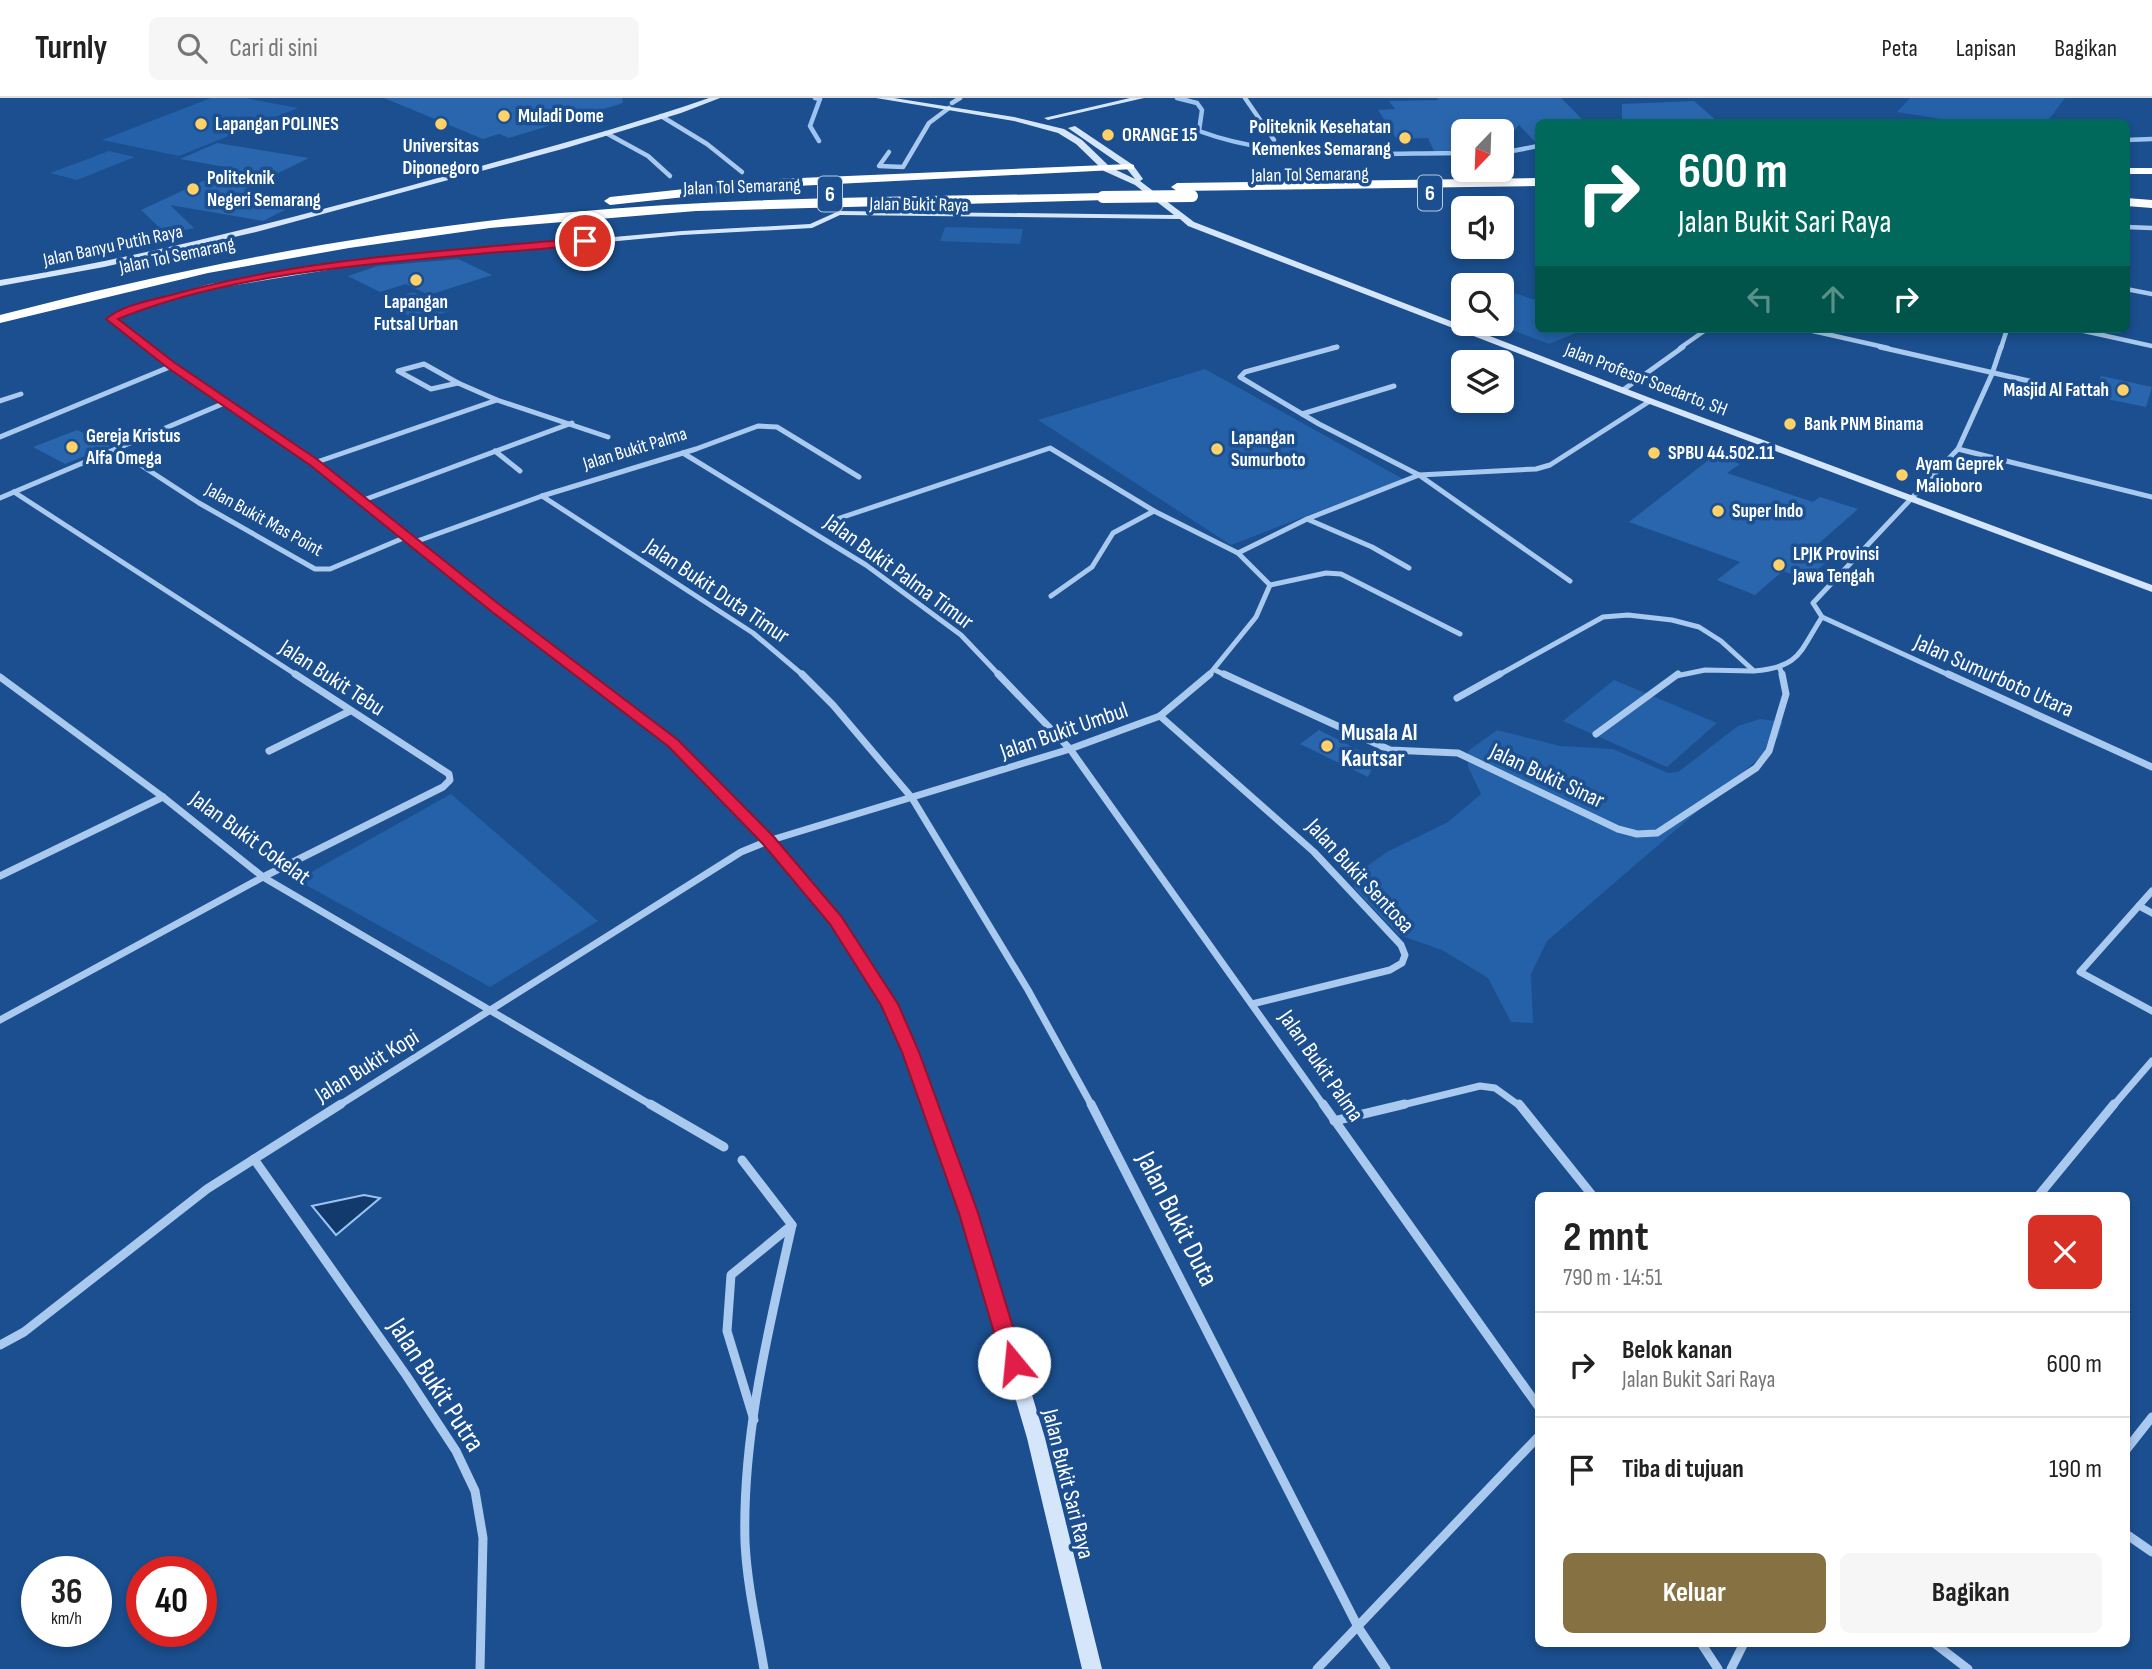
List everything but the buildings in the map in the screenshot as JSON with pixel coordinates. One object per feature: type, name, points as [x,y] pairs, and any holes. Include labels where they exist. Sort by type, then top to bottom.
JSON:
[{"type":"highway","points":[[562,208],[648,195],[777,183],[1130,167]]},
{"type":"highway","points":[[2130,171],[2152,171]]},
{"type":"highway","points":[[2130,181],[2152,181]]},
{"type":"highway","name":"Jalan Tol Semarang","points":[[0,318],[89,295],[264,258],[549,219],[685,208],[1101,193],[1177,187],[1535,182]]},
{"type":"highway","name":"Jalan Tol Semarang","points":[[12,302],[213,258],[340,236],[562,208],[707,198],[1101,193],[1192,196],[1535,193]]},
{"type":"highway","points":[[2130,202],[2152,204]]},
{"type":"highway","points":[[0,330],[175,284],[405,245],[593,223],[734,215],[835,216]]},
{"type":"street","name":"Jalan Banyu Putih Raya","points":[[0,283],[64,273],[257,231],[606,133],[716,98]]},
{"type":"street","points":[[880,98],[951,106],[1048,118],[1092,139],[1130,167],[1139,179],[1138,183],[1107,169],[1079,142],[1061,131],[1014,119],[951,106],[916,98]]},
{"type":"street","points":[[889,152],[879,166],[903,167],[929,123],[960,98]]},
{"type":"street","points":[[1048,118],[1140,98]]},
{"type":"street","points":[[1245,98],[1274,140]]},
{"type":"street","points":[[661,116],[707,144],[742,172]]},
{"type":"street","points":[[606,133],[635,146],[670,176]]},
{"type":"street","name":"Jalan Profesor Soedarto, SH","points":[[1138,183],[1191,224],[2152,590]]},
{"type":"street","name":"Jalan Bukit Raya","points":[[835,216],[1179,217]]},
{"type":"street","name":"Jalan Bukit Raya","points":[[835,216],[1191,224]]},
{"type":"street","name":"Jalan Bukit Sari Raya","points":[[835,216],[812,226],[669,234],[352,263],[210,287],[112,317],[112,321],[172,366],[314,463],[409,540],[673,743],[768,841],[835,920],[889,1004],[911,1052],[969,1213],[1032,1424],[1092,1669]]},
{"type":"street","points":[[2130,227],[2152,228]]},
{"type":"street","points":[[2130,290],[2152,294]]},
{"type":"street","points":[[1623,390],[1701,333]]},
{"type":"street","points":[[1821,333],[2064,389]]},
{"type":"street","points":[[1596,734],[1678,674],[1705,670],[1780,669],[1794,662],[1822,617],[1814,603],[1958,449],[1992,374],[2006,333]]},
{"type":"street","points":[[2093,333],[2152,346]]},
{"type":"street","points":[[1337,347],[1240,374],[1240,377],[1302,414],[1419,475],[1570,581]]},
{"type":"street","points":[[458,383],[431,389],[398,371],[424,364],[497,400],[608,437]]},
{"type":"street","points":[[0,437],[172,366]]},
{"type":"street","points":[[1302,414],[1394,386]]},
{"type":"street","points":[[0,401],[21,394]]},
{"type":"street","points":[[314,463],[497,400]]},
{"type":"street","points":[[1238,553],[1307,519],[1419,475],[1536,469],[1550,465],[1650,401]]},
{"type":"street","points":[[0,498],[227,402]]},
{"type":"street","points":[[360,501],[572,423]]},
{"type":"street","name":"Jalan Bukit Palma","points":[[409,540],[683,453],[758,426],[777,427],[859,477]]},
{"type":"street","points":[[837,519],[1050,448],[1154,511],[1238,553],[1270,584],[1326,573],[1341,574],[1460,634]]},
{"type":"street","name":"Jalan Bukit Mas Point","points":[[116,449],[199,503],[315,569],[330,569],[409,540]]},
{"type":"street","points":[[1958,449],[2152,497]]},
{"type":"street","points":[[495,451],[520,471]]},
{"type":"street","name":"Jalan Bukit Palma Timur","points":[[683,453],[866,565],[961,635],[1070,749]]},
{"type":"street","name":"Jalan Bukit Tebu","points":[[14,492],[449,774],[450,780],[443,787],[263,877]]},
{"type":"street","name":"Jalan Bukit Duta Timur","points":[[542,496],[753,633],[794,666],[833,705],[912,798]]},
{"type":"street","points":[[1051,596],[1092,567],[1113,533],[1154,511]]},
{"type":"street","points":[[1307,519],[1372,547],[1409,568]]},
{"type":"street","name":"Jalan Bukit Umbul","points":[[768,841],[1070,749],[1160,716],[1215,670],[1256,617],[1270,584]]},
{"type":"street","points":[[1457,698],[1603,617],[1613,615],[1671,620],[1707,631],[1754,671]]},
{"type":"street","name":"Jalan Sumurboto Utara","points":[[1822,617],[2152,766]]},
{"type":"street","name":"Jalan Bukit Sinar","points":[[1215,670],[1356,737],[1390,750],[1458,753],[1618,829],[1637,834],[1657,833],[1756,768],[1769,751],[1786,695],[1786,683],[1780,669]]},
{"type":"street","name":"Jalan Bukit Cokelat","points":[[0,677],[163,797],[263,877],[724,1147]]},
{"type":"street","points":[[269,751],[350,712]]},
{"type":"street","name":"Jalan Bukit Sentosa","points":[[1160,716],[1314,852],[1401,945],[1405,955],[1402,963],[1391,970],[1252,1004]]},
{"type":"street","name":"Jalan Bukit Palma","points":[[1070,749],[1535,1402]]},
{"type":"street","points":[[0,876],[163,797]]},
{"type":"street","name":"Jalan Bukit Duta","points":[[912,798],[1028,990],[1097,1114],[1358,1627],[1386,1669]]},
{"type":"street","name":"Jalan Bukit Kopi","points":[[0,1345],[23,1332],[171,1215],[254,1159],[688,883],[741,852],[768,841]]},
{"type":"street","points":[[0,1020],[263,877]]},
{"type":"street","points":[[2152,891],[2080,972],[2152,1011]]},
{"type":"street","points":[[2139,906],[2152,913]]},
{"type":"street","points":[[2041,1192],[2078,1145],[2152,1061]]},
{"type":"street","points":[[1334,1121],[1480,1086],[1495,1088],[1519,1104],[1590,1192]]},
{"type":"street","name":"Jalan Bukit Putra","points":[[254,1159],[413,1386],[456,1451],[475,1491],[484,1538],[480,1669]]},
{"type":"street","points":[[742,1160],[793,1225]]},
{"type":"street","points":[[764,1669],[745,1528],[755,1424],[767,1342],[793,1225]]},
{"type":"street","points":[[755,1424],[727,1331],[731,1275],[793,1225]]},
{"type":"street","points":[[2130,1445],[2152,1417]]},
{"type":"street","points":[[1317,1669],[1535,1440]]},
{"type":"street","points":[[2130,1537],[2152,1552]]},
{"type":"street","points":[[1704,1647],[1718,1669]]},
{"type":"street","points":[[1731,1669],[1742,1647]]},
{"type":"street","points":[[1939,1647],[1968,1669]]},
{"type":"shaded area","name":"Lapangan POLINES","points":[[211,98],[245,98],[298,108],[179,156],[102,140]]},
{"type":"shaded area","points":[[1910,98],[2065,98],[2049,119],[1941,119],[1897,112]]},
{"type":"shaded area","points":[[109,151],[135,157],[77,180],[50,173]]},
{"type":"shaded area","points":[[945,227],[1023,229],[1020,244],[940,241]]},
{"type":"shaded area","points":[[413,292],[452,310],[421,321],[380,303]]},
{"type":"shaded area","points":[[1514,293],[1535,300],[1535,333],[1576,333],[1549,344],[1514,331]]},
{"type":"shaded area","name":"Lapangan Sumurboto","points":[[1205,369],[1403,479],[1231,545],[1038,420]]},
{"type":"shaded area","points":[[1614,680],[1717,723],[1667,767],[1563,721]]},
{"type":"shaded area","points":[[1760,719],[1783,722],[1778,737],[1757,760],[1547,941],[1531,974],[1533,1023],[1511,1022],[1488,978],[1442,950],[1399,935],[1354,888],[1360,871],[1387,852],[1448,822],[1481,794],[1468,767],[1468,751],[1497,730],[1560,746],[1613,749],[1668,773],[1678,772],[1738,726]]},
{"type":"shaded area","points":[[451,794],[598,921],[490,987],[297,880]]},
{"type":"shaded area","points":[[364,1195],[380,1198],[336,1235],[312,1206]]},
{"type":"waterway","points":[[815,98],[820,99],[810,126],[819,141]]},
{"type":"waterway","points":[[1177,98],[1197,103],[1202,110],[1199,131],[1263,148],[1330,154],[1451,153]]},
{"type":"waterway","points":[[2130,140],[2152,139]]},
{"type":"waterway","points":[[1514,151],[1535,147]]},
{"type":"place","name":"Muladi Dome","points":[[504,116]]},
{"type":"place","name":"Lapangan POLINES","points":[[201,124]]},
{"type":"place","name":"Universitas Diponegoro","points":[[441,124]]},
{"type":"place","name":"ORANGE 15","points":[[1108,135]]},
{"type":"place","name":"Politeknik Kesehatan Kemenkes Semarang","points":[[1405,138]]},
{"type":"place","name":"Politeknik Negeri Semarang","points":[[193,189]]},
{"type":"place","name":"Lapangan Futsal Urban","points":[[416,280]]},
{"type":"place","name":"Masjid Al Fattah","points":[[2123,390]]},
{"type":"place","name":"Bank PNM Binama","points":[[1790,424]]},
{"type":"place","name":"Gereja Kristus Alfa Omega","points":[[72,447]]},
{"type":"place","name":"Lapangan Sumurboto","points":[[1217,449]]},
{"type":"place","name":"SPBU 44.502.11","points":[[1654,453]]},
{"type":"place","name":"Ayam Geprek Malioboro","points":[[1902,475]]},
{"type":"place","name":"Super Indo","points":[[1718,511]]},
{"type":"place","name":"LPJK Provinsi Jawa Tengah","points":[[1779,565]]},
{"type":"place","name":"Musala Al Kautsar","points":[[1327,746]]},
{"type":"route","points":[[585,241],[352,263],[210,287],[143,306],[111,319],[172,366],[314,463],[495,608],[673,743],[768,841],[835,920],[889,1004],[911,1052],[969,1213],[1014,1363]]}]
